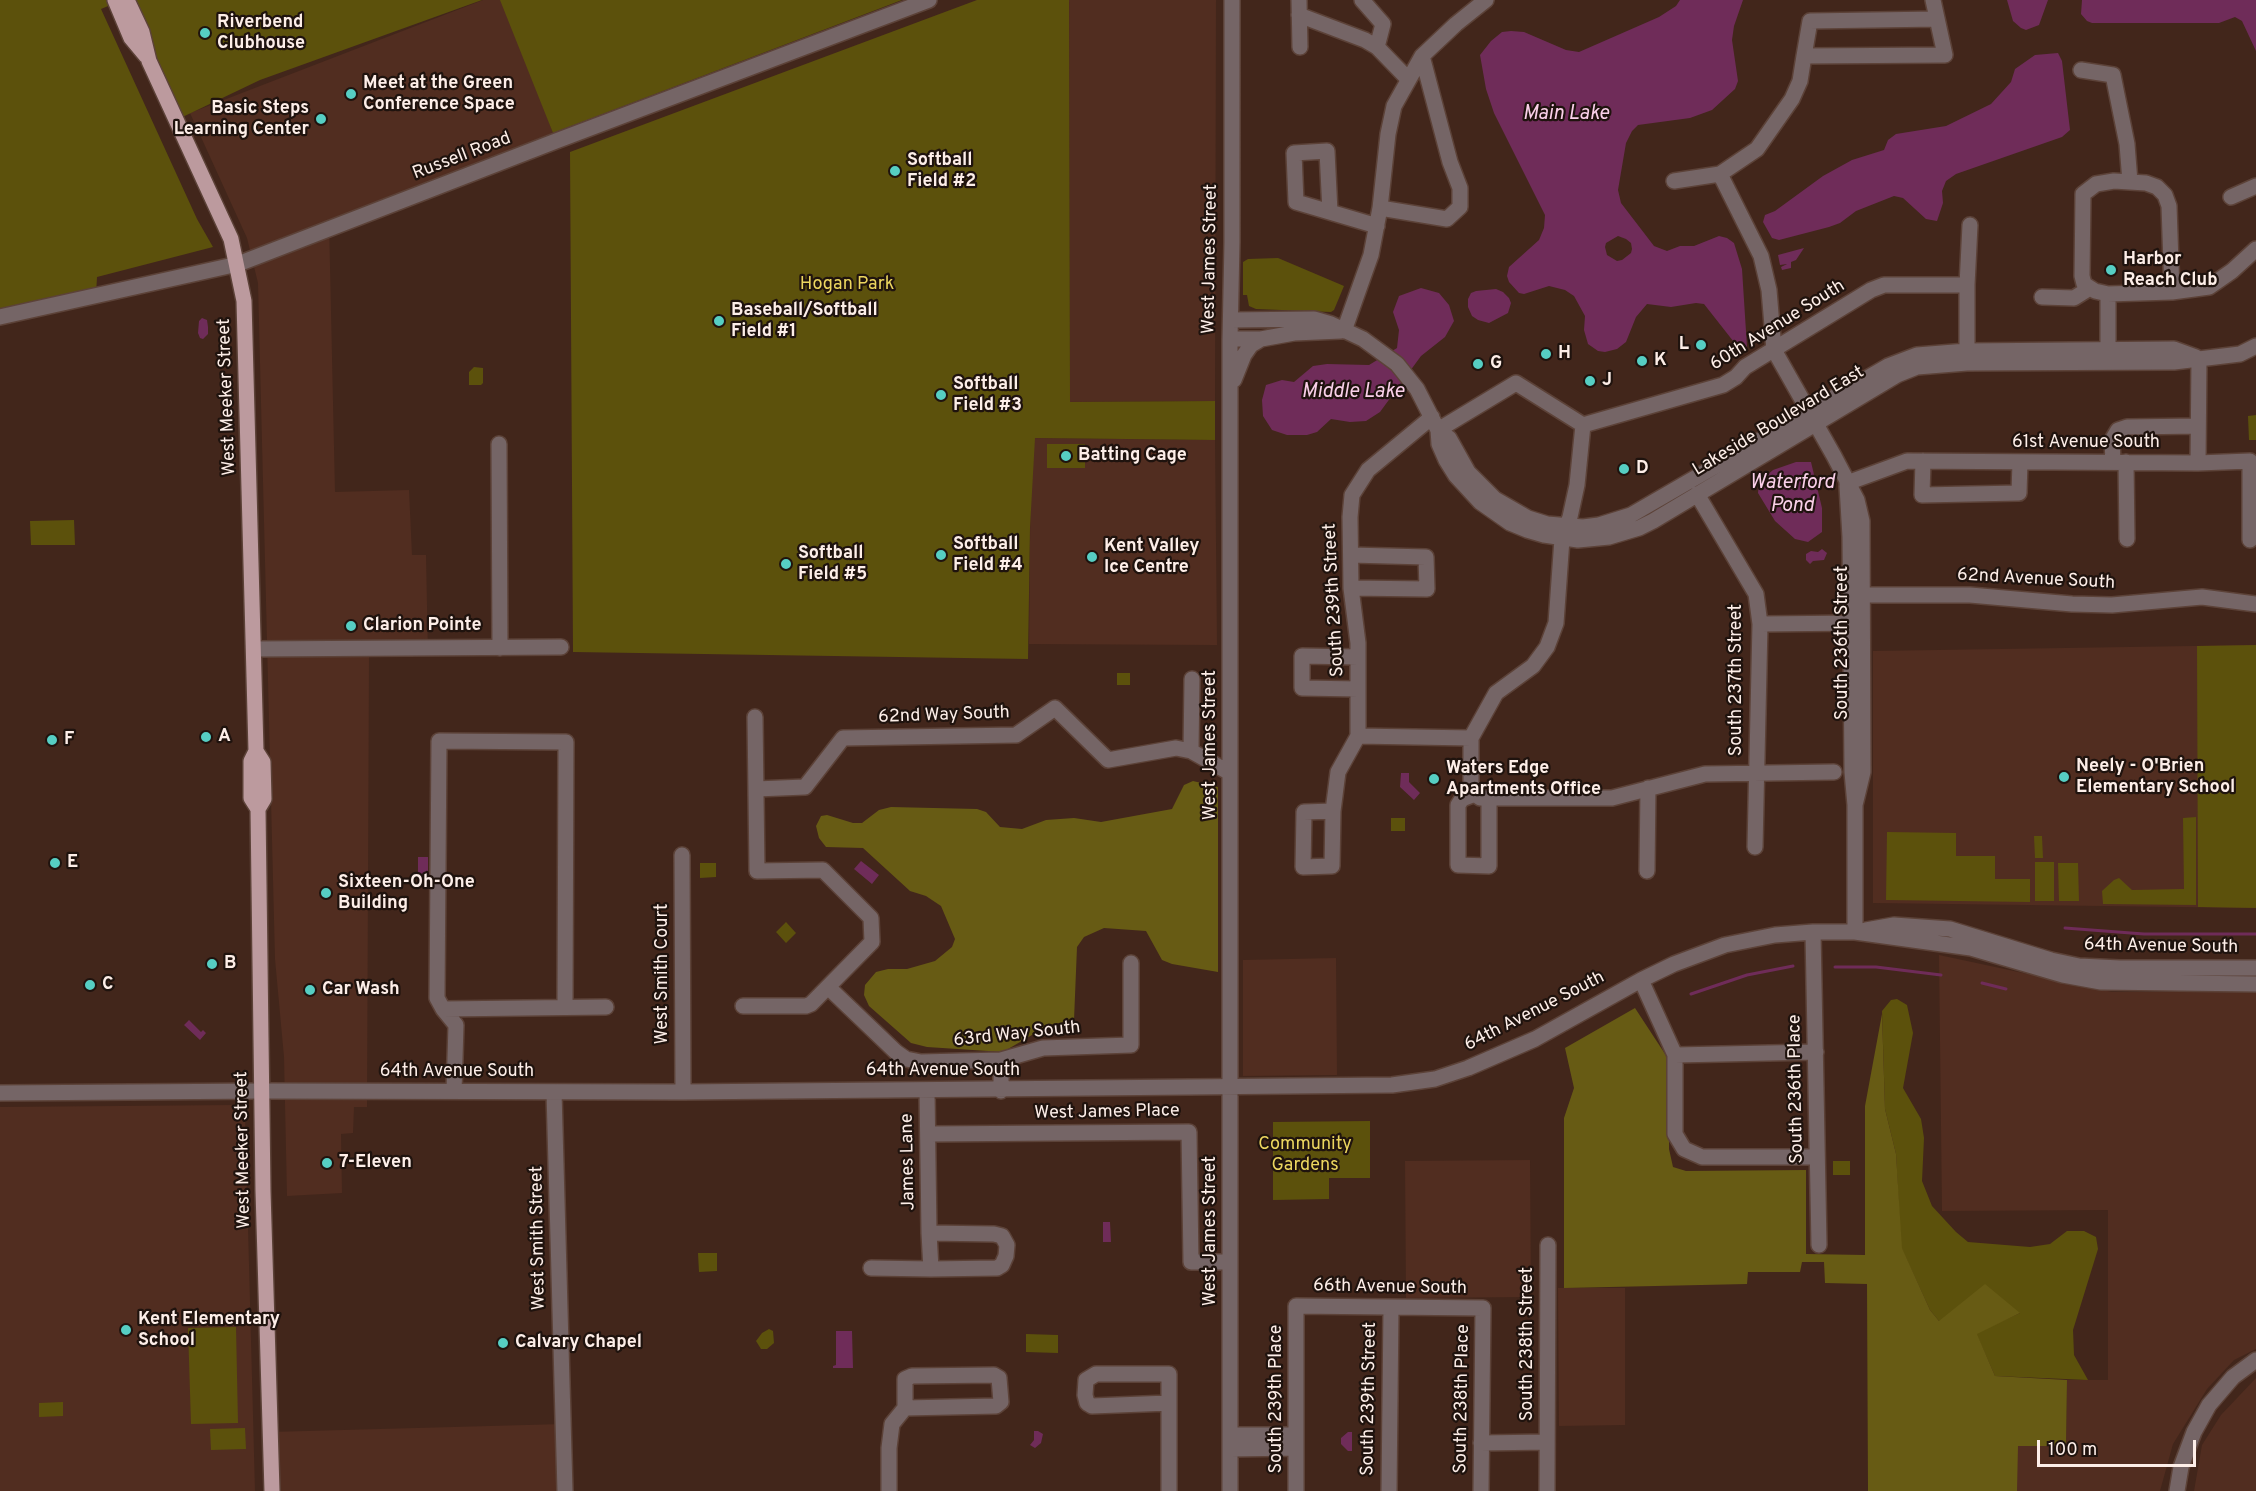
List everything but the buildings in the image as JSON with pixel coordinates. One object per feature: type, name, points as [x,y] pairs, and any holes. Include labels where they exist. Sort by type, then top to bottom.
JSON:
[{"type":"main road","name":"West Meeker Street","points":[[115,0],[132,38],[149,61],[218,205],[238,264],[244,311],[256,751],[251,761],[251,790],[252,798],[258,809],[272,1491]]},
{"type":"main road","name":"West Meeker Street","points":[[127,0],[142,32],[149,61]]},
{"type":"street","name":"Russell Road","points":[[0,317],[238,264],[929,0]]},
{"type":"street","name":"West James Street","points":[[1230,1491],[1232,0]]},
{"type":"street","points":[[1362,0],[1383,24],[1377,47]]},
{"type":"street","points":[[1344,331],[1371,255],[1394,106],[1422,56],[1486,0]]},
{"type":"street","points":[[1804,56],[1945,55],[1933,0]]},
{"type":"street","points":[[1300,47],[1299,8],[1377,47],[1408,79]]},
{"type":"street","points":[[1674,181],[1720,174],[1757,149],[1792,99],[1800,81],[1810,21],[1937,19]]},
{"type":"street","points":[[1380,208],[1447,219],[1460,207],[1460,188],[1450,162],[1422,56]]},
{"type":"street","points":[[2081,70],[2113,75],[2127,144],[2130,182]]},
{"type":"street","points":[[1330,212],[1327,151],[1294,153],[1296,202],[1377,226]]},
{"type":"street","name":"South 236th Street","points":[[1720,174],[1761,256],[1769,290],[1774,350],[1847,483],[1857,595],[1852,772],[1855,805],[1855,932]]},
{"type":"street","points":[[2172,292],[2169,206],[2165,195],[2157,187],[2146,183],[2114,181],[2096,184],[2083,194],[2082,276],[2087,286],[2108,294],[2172,292],[2209,287],[2232,271],[2256,249]]},
{"type":"street","points":[[2231,197],[2256,186]]},
{"type":"street","points":[[1967,351],[1970,225]]},
{"type":"street","name":"60th Avenue South","points":[[1583,425],[1723,385],[1737,377],[1745,367],[1871,290],[1884,285],[1967,285]]},
{"type":"street","points":[[2042,297],[2074,298],[2087,286]]},
{"type":"street","points":[[2108,294],[2108,356]]},
{"type":"street","name":"Lakeside Boulevard East","points":[[1231,320],[1314,319],[1363,339],[1397,364],[1408,378],[1435,424],[1449,438],[1468,472],[1495,499],[1528,518],[1564,533],[1593,539],[1624,533],[1653,521],[1899,360],[1931,353],[1967,351],[2108,356],[2174,362],[2240,354],[2256,346]]},
{"type":"street","name":"Lakeside Boulevard East","points":[[1230,339],[1261,339],[1294,333],[1344,331]]},
{"type":"street","points":[[1230,394],[1244,355],[1251,345],[1261,339]]},
{"type":"street","name":"Lakeside Boulevard East","points":[[1564,533],[1631,515],[1812,417],[1917,367],[2108,356]]},
{"type":"street","points":[[2198,463],[2199,358]]},
{"type":"street","name":"South 239th Street","points":[[1333,811],[1338,772],[1358,736],[1358,657],[1351,588],[1350,517],[1352,495],[1358,483],[1368,470],[1435,424],[1516,383],[1583,425]]},
{"type":"street","points":[[1583,425],[1577,485],[1564,533],[1556,623],[1547,647],[1533,666],[1496,693],[1471,738],[1472,787],[1482,796],[1612,798],[1695,775],[1834,772]]},
{"type":"street","points":[[2127,539],[2119,462],[2112,440],[2118,430],[2127,427],[2198,426]]},
{"type":"street","points":[[499,444],[500,648]]},
{"type":"street","points":[[1923,461],[1922,495],[2019,493],[2020,462]]},
{"type":"street","name":"61st Avenue South","points":[[1847,483],[1897,464],[1923,461],[2198,463],[2250,461],[2250,540]]},
{"type":"street","name":"South 237th Street","points":[[1697,494],[1756,594],[1760,624],[1755,847]]},
{"type":"street","points":[[1351,555],[1426,557],[1427,588],[1351,588]]},
{"type":"street","name":"62nd Avenue South","points":[[1857,595],[1970,596],[2072,604],[2202,597],[2256,604]]},
{"type":"street","points":[[1760,624],[1857,623]]},
{"type":"street","points":[[254,649],[561,647]]},
{"type":"street","points":[[1358,657],[1302,656],[1302,688],[1358,689]]},
{"type":"street","points":[[1191,751],[1192,680]]},
{"type":"street","name":"62nd Way South","points":[[756,789],[805,787],[843,738],[1016,735],[1055,708],[1108,760],[1176,748],[1191,751],[1230,773]]},
{"type":"street","points":[[743,1006],[806,1006],[811,1004],[872,942],[871,918],[823,870],[757,871],[755,717]]},
{"type":"street","points":[[1358,736],[1471,738]]},
{"type":"street","points":[[454,1091],[456,1025],[437,998],[439,741],[566,742],[567,994],[565,1007]]},
{"type":"street","points":[[1647,871],[1648,788]]},
{"type":"street","name":"West Smith Court","points":[[682,855],[683,1092]]},
{"type":"street","name":"64th Avenue South","points":[[1855,932],[1894,925],[1950,929],[2051,960],[2079,966],[2256,968]]},
{"type":"street","name":"64th Avenue South","points":[[0,1093],[1001,1091],[1392,1085],[1435,1079],[1468,1068],[1535,1039],[1674,964],[1725,945],[1775,935],[1813,932],[1855,932],[1971,948],[2063,975],[2101,982],[2256,984]]},
{"type":"street","name":"South 236th Place","points":[[1813,932],[1819,1245]]},
{"type":"street","name":"63rd Way South","points":[[828,987],[906,1059],[921,1062],[1001,1060],[1043,1048],[1131,1045],[1131,963]]},
{"type":"street","points":[[1641,980],[1675,1055],[1675,1134],[1684,1149],[1702,1157],[1817,1158]]},
{"type":"street","points":[[443,1009],[606,1007]]},
{"type":"street","points":[[1675,1055],[1816,1052]]},
{"type":"street","points":[[1001,1060],[1001,1091]]},
{"type":"street","name":"James Lane","points":[[927,1091],[931,1269]]},
{"type":"street","name":"West Smith Street","points":[[554,1092],[565,1491]]},
{"type":"street","name":"West James Place","points":[[928,1134],[1189,1132],[1191,1262],[1230,1262]]},
{"type":"street","points":[[871,1268],[997,1268],[1002,1265],[1006,1256],[1006,1245],[1002,1236],[929,1233]]},
{"type":"street","name":"South 238th Street","points":[[1547,1491],[1548,1245]]},
{"type":"street","name":"66th Avenue South","points":[[1296,1306],[1483,1308]]},
{"type":"street","name":"South 239th Place","points":[[1296,1306],[1296,1491]]},
{"type":"street","name":"South 239th Street","points":[[1389,1491],[1391,1308]]},
{"type":"street","name":"South 238th Place","points":[[1481,1491],[1483,1308]]},
{"type":"street","points":[[2177,1491],[2181,1467],[2194,1432],[2209,1405],[2233,1377],[2256,1360]]},
{"type":"street","points":[[889,1491],[889,1448],[892,1424],[905,1408],[905,1379],[912,1376],[994,1374],[999,1378],[1000,1402],[996,1406],[905,1408]]},
{"type":"street","points":[[1169,1403],[1092,1406],[1087,1403],[1085,1395],[1086,1380],[1096,1374],[1169,1374],[1169,1403],[1169,1491]]},
{"type":"street","points":[[1231,1442],[1296,1442]]},
{"type":"street","points":[[1481,1443],[1547,1442]]},
{"type":"shaded area","points":[[483,0],[506,0],[553,133],[329,221],[335,492],[409,490],[412,555],[426,555],[428,656],[369,657],[367,1107],[354,1107],[353,1133],[341,1134],[342,1193],[287,1196],[284,1057],[275,959],[258,283],[247,238],[190,113]]},
{"type":"shaded area","points":[[1069,0],[1216,0],[1215,401],[1070,402]]},
{"type":"shaded area","points":[[1031,438],[1215,440],[1217,645],[1029,644]]},
{"type":"shaded area","name":"Neely - O'Brien Elementary School","points":[[2256,645],[2256,908],[1873,903],[1873,651]]},
{"type":"shaded area","points":[[1193,781],[1218,787],[1218,972],[1172,964],[1162,960],[1146,931],[1104,928],[1084,937],[1077,947],[1074,1020],[1049,1025],[1003,1052],[927,1047],[911,1043],[869,1006],[864,995],[865,985],[876,972],[888,969],[907,969],[935,961],[952,947],[955,939],[941,906],[926,896],[910,891],[863,848],[826,847],[819,838],[816,826],[821,816],[827,815],[853,823],[862,823],[879,810],[891,807],[977,809],[986,812],[1000,827],[1022,829],[1046,820],[1074,818],[1101,822],[1172,809],[1184,785]]},
{"type":"shaded area","points":[[1939,955],[2112,992],[2256,992],[2256,1349],[2234,1360],[2207,1389],[2173,1444],[2160,1491],[2017,1491],[2017,1445],[2066,1446],[2067,1380],[2108,1380],[2108,1210],[1942,1211]]},
{"type":"shaded area","points":[[1336,958],[1337,1075],[1243,1076],[1243,960]]},
{"type":"shaded area","points":[[1635,1008],[1669,1060],[1669,1149],[1673,1167],[1686,1171],[1806,1170],[1806,1254],[1865,1255],[1865,1106],[1882,1014],[1885,1109],[1896,1154],[1902,1248],[1930,1310],[1939,1321],[1985,1284],[2020,1313],[1977,1334],[1995,1376],[2067,1380],[2066,1446],[2018,1446],[2017,1491],[1868,1491],[1867,1284],[1825,1283],[1824,1262],[1802,1262],[1800,1272],[1748,1272],[1747,1284],[1564,1288],[1564,1118],[1574,1088],[1565,1048]]},
{"type":"shaded area","name":"Kent Elementary School","points":[[236,1105],[241,1107],[245,1114],[255,1491],[0,1491],[0,1107]]},
{"type":"shaded area","points":[[1530,1160],[1531,1297],[1406,1298],[1405,1161]]},
{"type":"shaded area","points":[[1558,1288],[1625,1288],[1625,1425],[1559,1426]]},
{"type":"shaded area","points":[[2256,1378],[2256,1491],[2194,1491],[2202,1445],[2221,1415]]},
{"type":"shaded area","points":[[563,1424],[565,1491],[272,1491],[270,1432]]},
{"type":"green space","points":[[0,0],[482,0],[260,80],[170,123],[113,4],[101,9],[197,219],[213,247],[97,277],[96,295],[0,317]]},
{"type":"green space","points":[[500,0],[902,0],[553,133]]},
{"type":"green space","name":"Hogan Park","points":[[977,0],[1069,0],[1070,402],[1215,401],[1215,440],[1035,438],[1030,528],[1028,659],[573,652],[570,152]]},
{"type":"green space","points":[[1278,258],[1344,286],[1334,310],[1331,312],[1256,309],[1249,306],[1247,295],[1243,295],[1243,262],[1248,259]]},
{"type":"green space","points":[[474,367],[483,368],[481,385],[469,385],[469,372]]},
{"type":"green space","points":[[2256,415],[2256,440],[2249,440],[2248,416]]},
{"type":"green space","name":"Batting Cage","points":[[1047,444],[1085,444],[1085,468],[1047,468]]},
{"type":"green space","points":[[74,520],[75,545],[31,545],[30,521]]},
{"type":"green space","points":[[2256,645],[2256,908],[2198,907],[2197,646]]},
{"type":"green space","points":[[1117,673],[1130,673],[1130,685],[1117,685]]},
{"type":"green space","points":[[2196,817],[2196,905],[2103,904],[2102,891],[2119,878],[2132,890],[2184,889],[2183,818]]},
{"type":"green space","points":[[1391,818],[1405,818],[1405,831],[1391,831]]},
{"type":"green space","points":[[1887,832],[1956,833],[1956,856],[1995,856],[1995,879],[2030,879],[2030,902],[1886,900]]},
{"type":"green space","points":[[2034,836],[2042,836],[2043,858],[2035,858]]},
{"type":"green space","points":[[2035,862],[2054,862],[2054,901],[2035,901]]},
{"type":"green space","points":[[700,863],[716,863],[716,877],[700,878]]},
{"type":"green space","points":[[2058,863],[2078,863],[2079,901],[2059,901]]},
{"type":"green space","points":[[786,922],[796,933],[786,943],[776,932]]},
{"type":"green space","points":[[1897,999],[1907,1005],[1913,1033],[1903,1088],[1921,1119],[1924,1138],[1922,1181],[1932,1206],[1968,1242],[2030,1247],[2050,1244],[2067,1231],[2084,1231],[2096,1237],[2098,1249],[2073,1330],[2074,1355],[2088,1380],[1995,1376],[1976,1333],[2020,1313],[1939,1321],[1930,1310],[1901,1247],[1896,1154],[1885,1109],[1882,1011],[1891,1000]]},
{"type":"green space","name":"Community Gardens","points":[[1370,1121],[1370,1178],[1329,1178],[1329,1199],[1273,1200],[1273,1122]]},
{"type":"green space","points":[[1833,1161],[1850,1161],[1850,1175],[1833,1175]]},
{"type":"green space","points":[[698,1253],[717,1253],[717,1271],[699,1272]]},
{"type":"green space","points":[[236,1327],[238,1423],[191,1424],[188,1328]]},
{"type":"green space","points":[[769,1329],[773,1331],[774,1343],[767,1349],[761,1349],[756,1341],[762,1333]]},
{"type":"green space","points":[[1026,1334],[1058,1335],[1058,1353],[1026,1352]]},
{"type":"green space","points":[[63,1402],[63,1416],[39,1417],[39,1403]]},
{"type":"green space","points":[[245,1428],[246,1449],[211,1450],[210,1429]]},
{"type":"water","name":"Main Lake","points":[[1680,0],[1743,0],[1732,40],[1738,81],[1735,89],[1712,110],[1690,118],[1638,125],[1626,143],[1618,190],[1621,203],[1654,246],[1667,251],[1680,246],[1694,246],[1719,236],[1734,243],[1742,269],[1747,347],[1745,349],[1737,346],[1704,304],[1671,307],[1647,304],[1636,317],[1626,342],[1617,349],[1598,351],[1588,344],[1584,330],[1585,316],[1574,296],[1565,290],[1549,286],[1524,294],[1519,293],[1509,282],[1507,276],[1509,267],[1539,240],[1544,228],[1545,215],[1494,113],[1486,89],[1480,55],[1502,32],[1511,31],[1524,32],[1566,50],[1579,52],[1659,17],[1676,6]],"holes":[[[1618,236],[1631,243],[1631,253],[1617,261],[1607,255],[1606,243]]]},
{"type":"water","points":[[2007,0],[2048,0],[2039,25],[2026,30],[2013,21]]},
{"type":"water","points":[[2082,0],[2256,0],[2256,51],[2242,21],[2235,17],[2219,23],[2092,23],[2081,14]]},
{"type":"water","points":[[2058,53],[2062,61],[2070,130],[2062,137],[1956,174],[1946,181],[1942,191],[1943,203],[1937,221],[1926,219],[1903,198],[1894,196],[1856,211],[1840,223],[1829,227],[1779,240],[1772,238],[1763,222],[1765,215],[1775,211],[1823,176],[1852,160],[1884,150],[1888,140],[1896,134],[1946,126],[1991,104],[2011,82],[2015,69],[2035,55]]},
{"type":"water","points":[[1804,248],[1796,260],[1791,262],[1791,268],[1782,270],[1781,267],[1787,264],[1780,265],[1778,255]]},
{"type":"water","name":"Middle Lake","points":[[1421,288],[1439,293],[1449,305],[1454,321],[1445,337],[1421,356],[1380,412],[1366,421],[1350,422],[1331,419],[1317,432],[1307,435],[1287,435],[1272,430],[1263,416],[1262,400],[1266,385],[1282,380],[1294,382],[1313,366],[1369,365],[1397,348],[1399,330],[1393,312],[1399,296]]},
{"type":"water","points":[[1496,289],[1509,298],[1511,303],[1508,313],[1489,323],[1472,316],[1468,307],[1471,293]]},
{"type":"water","points":[[202,318],[207,320],[208,327],[208,334],[203,339],[198,333],[199,321]]},
{"type":"water","name":"Waterford Pond","points":[[1796,462],[1811,462],[1822,508],[1822,532],[1808,542],[1795,539],[1775,521],[1758,493],[1759,482],[1773,470]]},
{"type":"water","points":[[1822,549],[1827,553],[1824,560],[1813,561],[1810,564],[1806,560],[1806,554]]},
{"type":"water","points":[[1401,773],[1409,773],[1409,782],[1420,793],[1414,800],[1400,787]]},
{"type":"water","points":[[418,857],[428,857],[428,876],[418,876]]},
{"type":"water","points":[[861,861],[879,875],[872,884],[854,869]]},
{"type":"water","points":[[189,1020],[201,1032],[203,1030],[206,1033],[200,1040],[184,1025]]},
{"type":"water","points":[[1103,1222],[1110,1222],[1111,1242],[1103,1242]]},
{"type":"water","points":[[836,1331],[852,1331],[853,1368],[833,1368],[836,1365]]},
{"type":"water","points":[[1034,1431],[1043,1434],[1041,1443],[1035,1448],[1030,1445],[1034,1440]]},
{"type":"water","points":[[1348,1432],[1352,1432],[1352,1451],[1348,1451],[1341,1444],[1341,1438]]},
{"type":"waterway","points":[[2065,928],[2144,934],[2256,934]]},
{"type":"waterway","points":[[1691,994],[1747,975],[1793,966]]},
{"type":"waterway","points":[[1835,967],[1876,967],[1941,975]]},
{"type":"waterway","points":[[1982,983],[2006,989]]},
{"type":"place","name":"Riverbend Clubhouse","points":[[205,33]]},
{"type":"place","name":"Meet at the Green Conference Space","points":[[351,94]]},
{"type":"place","name":"Basic Steps Learning Center","points":[[321,119]]},
{"type":"place","name":"Softball Field #2","points":[[895,171]]},
{"type":"place","name":"Harbor Reach Club","points":[[2111,270]]},
{"type":"place","name":"Baseball/Softball Field #1","points":[[719,321]]},
{"type":"place","name":"L","points":[[1701,345]]},
{"type":"place","name":"H","points":[[1546,354]]},
{"type":"place","name":"K","points":[[1642,361]]},
{"type":"place","name":"G","points":[[1478,364]]},
{"type":"place","name":"J","points":[[1590,381]]},
{"type":"place","name":"Softball Field #3","points":[[941,395]]},
{"type":"place","name":"Batting Cage","points":[[1066,456]]},
{"type":"place","name":"D","points":[[1624,469]]},
{"type":"place","name":"Softball Field #4","points":[[941,555]]},
{"type":"place","name":"Kent Valley Ice Centre","points":[[1092,557]]},
{"type":"place","name":"Softball Field #5","points":[[786,564]]},
{"type":"place","name":"Clarion Pointe","points":[[351,626]]},
{"type":"place","name":"A","points":[[206,737]]},
{"type":"place","name":"F","points":[[52,740]]},
{"type":"place","name":"Neely - O'Brien Elementary School","points":[[2064,777]]},
{"type":"place","name":"Waters Edge Apartments Office","points":[[1434,779]]},
{"type":"place","name":"E","points":[[55,863]]},
{"type":"place","name":"Sixteen-Oh-One Building","points":[[326,893]]},
{"type":"place","name":"B","points":[[212,964]]},
{"type":"place","name":"C","points":[[90,985]]},
{"type":"place","name":"Car Wash","points":[[310,990]]},
{"type":"place","name":"7-Eleven","points":[[327,1163]]},
{"type":"place","name":"Kent Elementary School","points":[[126,1330]]},
{"type":"place","name":"Calvary Chapel","points":[[503,1343]]}]
